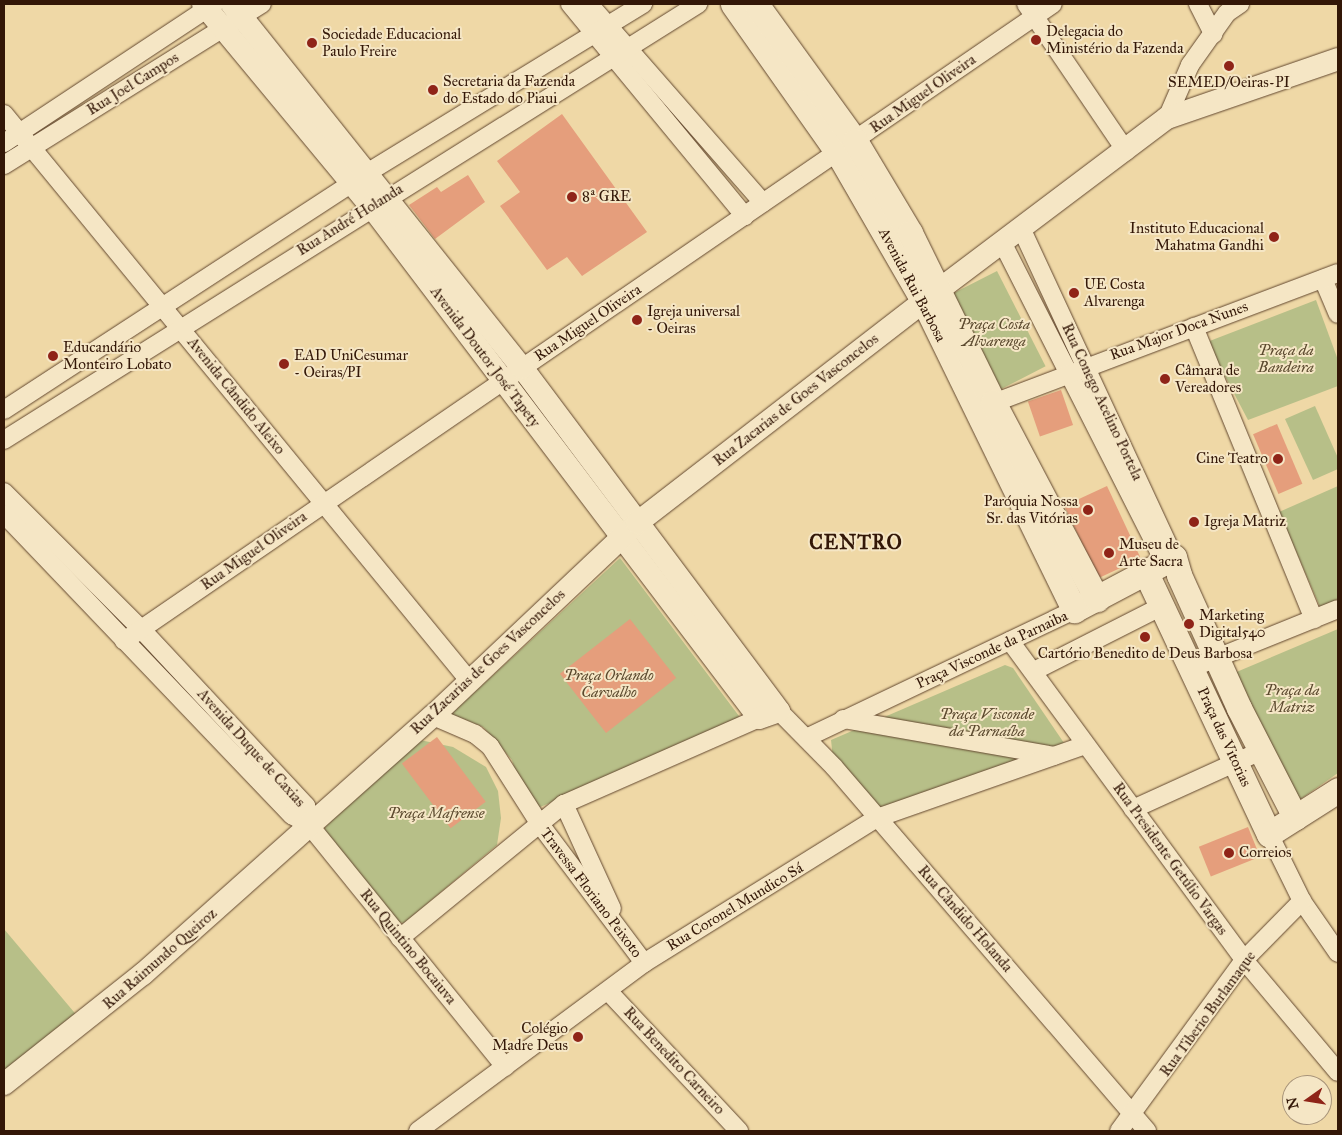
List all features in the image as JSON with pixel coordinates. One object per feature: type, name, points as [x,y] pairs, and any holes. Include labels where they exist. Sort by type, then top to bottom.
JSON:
[{"type":"main road","name":"Avenida Rui Barbosa","points":[[733,4],[846,147]]},
{"type":"main road","name":"Avenida Rui Barbosa","points":[[756,4],[846,147],[932,296],[984,406],[1074,610]]},
{"type":"main road","name":"Avenida Rui Barbosa","points":[[984,406],[1097,599]]},
{"type":"main road","name":"Praça Visconde da Parnaiba","points":[[1074,610],[1166,567]]},
{"type":"main road","name":"Praça das Vitorias","points":[[1166,567],[1162,606],[1268,834]]},
{"type":"main road","name":"Rua Conego Acelino Portela","points":[[1166,567],[1218,658],[1260,751],[1295,817]]},
{"type":"main road","points":[[1268,834],[1338,790]]},
{"type":"street","name":"Rua Joel Campos","points":[[4,165],[231,16],[262,4]]},
{"type":"street","points":[[570,4],[602,31],[745,216]]},
{"type":"street","points":[[589,4],[602,31]]},
{"type":"street","name":"Rua André Holanda","points":[[4,410],[359,178],[602,31],[643,4]]},
{"type":"street","name":"Rua André Holanda","points":[[4,440],[378,202],[698,4]]},
{"type":"street","name":"Rua Miguel Oliveira","points":[[124,641],[322,503],[846,147],[1030,10],[1053,4]]},
{"type":"street","points":[[1198,4],[1213,34]]},
{"type":"street","points":[[1167,118],[1190,65],[1227,13],[1240,4]]},
{"type":"street","name":"Rua Joel Campos","points":[[4,143],[208,6]]},
{"type":"street","name":"Avenida Doutor José Tapety","points":[[208,6],[231,16],[378,202],[522,368],[630,530]]},
{"type":"street","points":[[1030,10],[1126,151]]},
{"type":"street","points":[[620,53],[763,203]]},
{"type":"street","name":"Rua Zacarias de Goes Vasconcelos","points":[[310,826],[433,716],[468,679],[630,530],[932,296],[1022,230],[1167,118],[1338,59]]},
{"type":"street","name":"Avenida Cândido Aleixo","points":[[4,114],[468,679]]},
{"type":"street","name":"Avenida Doutor José Tapety","points":[[378,202],[504,381],[630,530],[769,714]]},
{"type":"street","name":"Rua Conego Acelino Portela","points":[[1022,230],[1085,365],[1166,567]]},
{"type":"street","name":"Rua Conego Acelino Portela","points":[[1003,244],[1166,567]]},
{"type":"street","points":[[1331,276],[1338,314]]},
{"type":"street","name":"Rua Major Doca Nunes","points":[[984,406],[1085,365],[1331,276]]},
{"type":"street","points":[[1194,327],[1314,619]]},
{"type":"street","name":"Avenida Duque de Caxias","points":[[4,492],[142,630],[306,806],[310,826]]},
{"type":"street","name":"Avenida Duque de Caxias","points":[[4,514],[292,815],[310,826]]},
{"type":"street","points":[[1034,671],[1162,606]]},
{"type":"street","points":[[1192,668],[1338,609]]},
{"type":"street","name":"Praça Visconde da Parnaiba","points":[[806,738],[1074,610]]},
{"type":"street","name":"Rua Presidente Getúlio Vargas","points":[[1010,641],[1034,671],[1244,960],[1335,1062]]},
{"type":"street","points":[[400,938],[564,804],[769,714]]},
{"type":"street","name":"Rua Cândido Holanda","points":[[769,714],[806,738],[1147,1131]]},
{"type":"street","points":[[433,716],[475,734],[490,746],[539,823]]},
{"type":"street","points":[[843,719],[1055,756]]},
{"type":"street","name":"Rua Coronel Mundico Sá","points":[[418,1131],[644,963],[877,818],[1086,744]]},
{"type":"street","points":[[1133,809],[1260,751]]},
{"type":"street","points":[[564,804],[627,941]]},
{"type":"street","name":"Travessa Floriano Peixoto","points":[[539,823],[644,963]]},
{"type":"street","name":"Rua Quintino Bocaiuva","points":[[310,826],[505,1067]]},
{"type":"street","name":"Rua Raimundo Queiroz","points":[[4,1084],[129,986],[310,826]]},
{"type":"street","name":"Praça das Vitorias","points":[[1268,834],[1302,901]]},
{"type":"street","points":[[1302,901],[1338,953]]},
{"type":"street","name":"Rua Tiberio Burlamaque","points":[[1118,1131],[1244,960],[1302,901]]},
{"type":"street","name":"Rua Benedito Carneiro","points":[[608,990],[739,1131]]},
{"type":"green space","name":"Praça Costa Alvarenga","points":[[997,271],[1046,366],[993,393],[944,298]]},
{"type":"green space","name":"Praça da Bandeira","points":[[1316,300],[1338,360],[1338,386],[1248,420],[1207,342]]},
{"type":"green space","points":[[1315,406],[1338,458],[1338,469],[1313,480],[1285,419]]},
{"type":"green space","points":[[1338,486],[1338,599],[1320,607],[1279,512]]},
{"type":"green space","name":"Praça Orlando Carvalho","points":[[620,558],[742,720],[538,808],[521,791],[512,760],[483,727],[451,714]]},
{"type":"green space","name":"Praça da Matriz","points":[[1338,629],[1338,773],[1295,803],[1227,676]]},
{"type":"green space","name":"Praça Visconde da Parnaíba","points":[[1005,665],[1013,668],[1064,743],[868,812],[834,767],[831,740]]},
{"type":"green space","name":"Praça Mafrense","points":[[420,740],[453,747],[486,767],[498,791],[501,818],[497,845],[404,923],[390,920],[325,837],[325,827]]},
{"type":"green space","points":[[4,929],[79,1018],[4,1077]]},
{"type":"building","name":"8ª GRE","points":[[562,114],[647,232],[582,276],[567,257],[547,270],[500,206],[520,192],[497,161]]},
{"type":"building","points":[[468,175],[485,202],[435,239],[409,205],[437,187],[441,192]]},
{"type":"building","points":[[1061,390],[1073,425],[1040,436],[1028,401]]},
{"type":"building","name":"Cine Teatro","points":[[1277,424],[1302,484],[1278,494],[1253,434]]},
{"type":"building","points":[[1107,486],[1141,559],[1098,578],[1064,506]]},
{"type":"building","points":[[630,619],[676,678],[606,733],[560,674]]},
{"type":"building","points":[[437,737],[486,802],[451,828],[402,763]]},
{"type":"building","name":"Correios","points":[[1248,827],[1260,857],[1211,877],[1199,847]]},
{"type":"place","name":"Delegacia do Ministério da Fazenda","points":[[1036,40]]},
{"type":"place","name":"Sociedade Educacional Paulo Freire","points":[[312,43]]},
{"type":"place","name":"SEMED/Oeiras-PI","points":[[1229,66]]},
{"type":"place","name":"Secretaria da Fazenda do Estado do Piaui","points":[[433,90]]},
{"type":"place","name":"8ª GRE","points":[[572,197]]},
{"type":"place","name":"Instituto Educacional Mahatma Gandhi","points":[[1274,237]]},
{"type":"place","name":"UE Costa Alvarenga","points":[[1074,293]]},
{"type":"place","name":"Igreja universal - Oeiras","points":[[637,320]]},
{"type":"place","name":"Educandário Monteiro Lobato","points":[[53,356]]},
{"type":"place","name":"EAD UniCesumar - Oeiras/PI","points":[[284,364]]},
{"type":"place","name":"Câmara de Vereadores","points":[[1165,379]]},
{"type":"place","name":"Cine Teatro","points":[[1278,459]]},
{"type":"place","name":"Paróquia Nossa Sr. das Vitórias","points":[[1088,510]]},
{"type":"place","name":"Igreja Matriz","points":[[1194,522]]},
{"type":"place","name":"Museu de Arte Sacra","points":[[1109,553]]},
{"type":"place","name":"Marketing Digital540","points":[[1189,624]]},
{"type":"place","name":"Cartório Benedito de Deus Barbosa","points":[[1145,637]]},
{"type":"place","name":"Correios","points":[[1229,853]]},
{"type":"place","name":"Colégio Madre Deus","points":[[578,1037]]},
{"type":"district","name":"CENTRO","points":[[856,542]]}]
